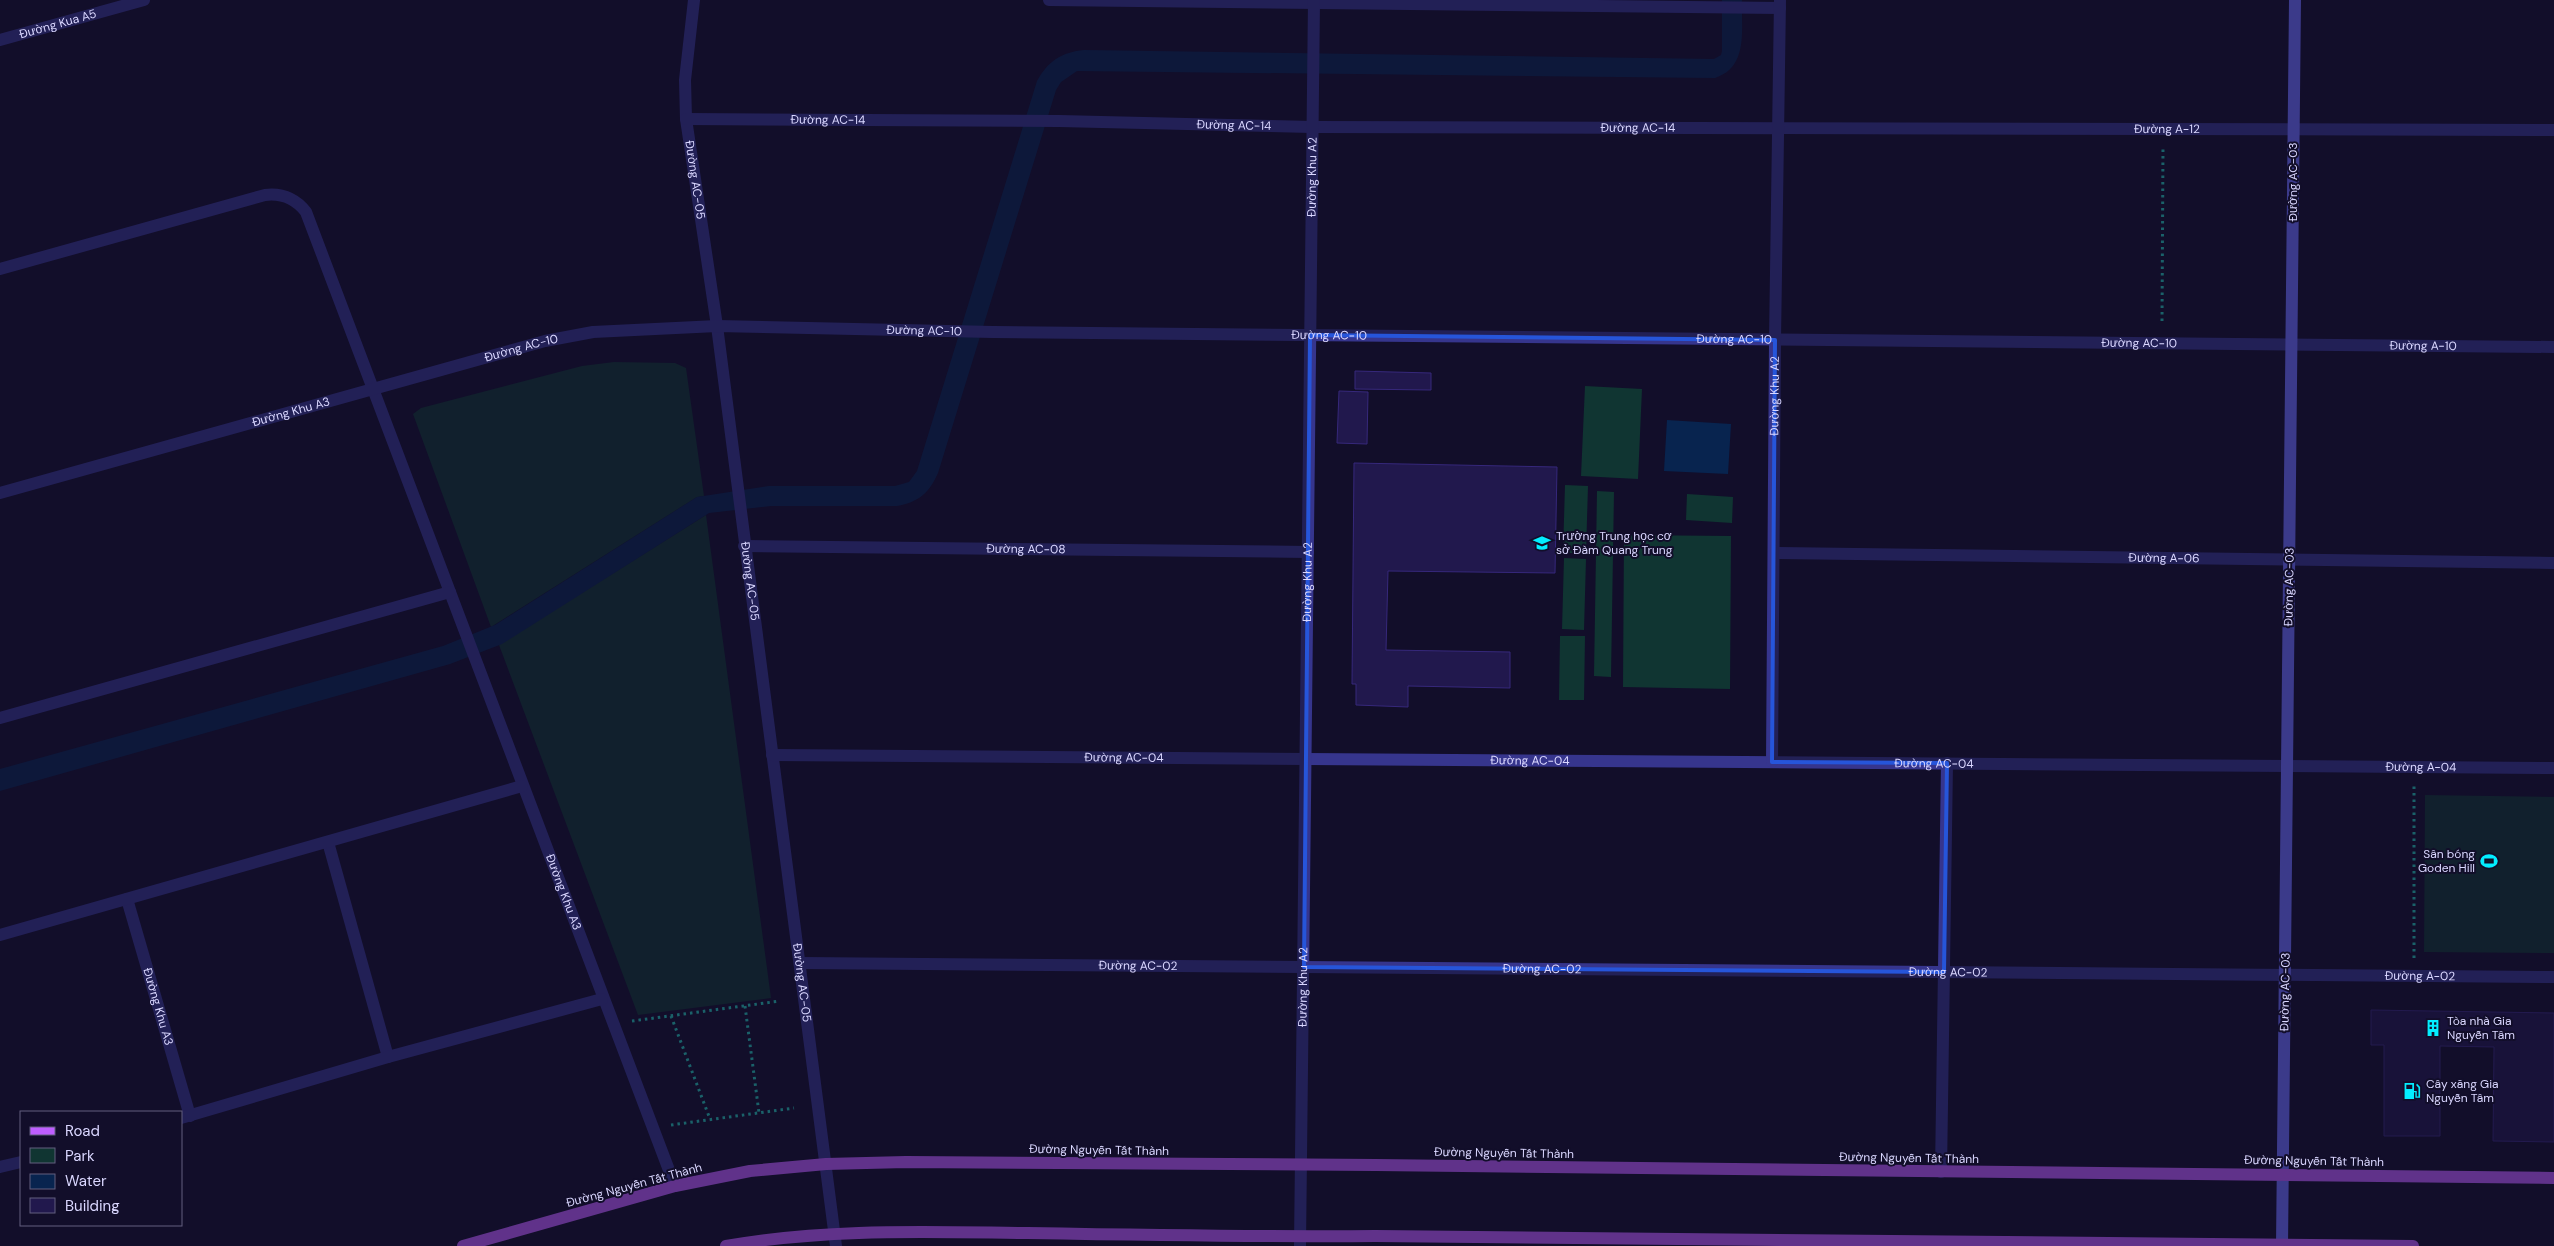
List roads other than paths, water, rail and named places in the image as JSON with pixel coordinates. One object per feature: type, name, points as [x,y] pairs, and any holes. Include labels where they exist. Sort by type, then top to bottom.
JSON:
[{"type":"main road","name":"Đường Nguyễn Tất Thành","points":[[463,1246],[675,1186],[750,1171],[826,1164],[906,1162],[2554,1178]]},
{"type":"main road","points":[[726,1246],[760,1240],[835,1233],[907,1232],[1300,1241],[2413,1246]]},
{"type":"street","name":"Đường Kua A5","points":[[0,40],[144,0]]},
{"type":"street","name":"Đường AC-05","points":[[694,0],[685,80],[686,118],[717,326],[836,1246]]},
{"type":"street","points":[[1050,0],[1713,8],[1780,4]]},
{"type":"street","name":"Đường AC-03","points":[[2282,1246],[2295,0]]},
{"type":"street","name":"Đường Khu A2","points":[[1300,1241],[1314,2]]},
{"type":"street","name":"Đường Khu A2","points":[[1772,762],[1780,4]]},
{"type":"street","name":"Đường AC-14","points":[[686,118],[1059,121],[1312,127],[1779,127]]},
{"type":"street","name":"Đường A-12","points":[[1779,127],[2554,130]]},
{"type":"street","points":[[0,269],[265,195],[286,196],[302,207],[309,219],[374,390]]},
{"type":"street","name":"Đường AC-10","points":[[374,390],[567,336],[621,329],[717,326],[954,332],[2292,345]]},
{"type":"street","name":"Đường A-10","points":[[2292,345],[2554,347]]},
{"type":"street","name":"Đường Khu A3","points":[[0,493],[374,390],[602,999],[675,1186]]},
{"type":"street","name":"Đường AC-08","points":[[744,546],[1308,552]]},
{"type":"street","name":"Đường A-06","points":[[1774,553],[2554,563]]},
{"type":"street","points":[[0,718],[450,592]]},
{"type":"street","name":"Đường AC-04","points":[[772,754],[2286,766]]},
{"type":"street","points":[[1941,1172],[1948,763]]},
{"type":"street","name":"Đường A-04","points":[[2286,766],[2554,768]]},
{"type":"street","points":[[0,935],[522,786]]},
{"type":"street","points":[[328,842],[388,1057]]},
{"type":"street","name":"Đường Khu A3","points":[[127,899],[186,1117],[388,1057],[602,999]]},
{"type":"street","name":"Đường AC-02","points":[[800,963],[2285,975]]},
{"type":"street","name":"Đường A-02","points":[[2285,975],[2554,977]]},
{"type":"street","points":[[0,1167],[20,1162]]},
{"type":"water","points":[[1722,0],[1742,0],[1742,35],[1738,56],[1733,65],[1726,73],[1715,78],[1077,71],[1061,82],[1056,90],[938,473],[931,486],[922,496],[897,506],[771,506],[709,513],[502,644],[450,664],[0,791],[0,769],[443,646],[495,625],[697,497],[769,486],[895,486],[909,482],[917,471],[1037,81],[1046,68],[1062,55],[1084,50],[1714,59],[1721,55],[1722,51]]},
{"type":"water","points":[[1667,420],[1731,424],[1728,474],[1664,471]]},
{"type":"place","name":"Trường Trung học cơ sở Đàm Quang Trung","points":[[1542,543]]},
{"type":"place","name":"Sân bóng Goden Hill","points":[[2489,861]]},
{"type":"place","name":"Tòa nhà Gia Nguyễn Tâm","points":[[2433,1028]]},
{"type":"place","name":"Cây xăng Gia Nguyễn Tâm","points":[[2412,1091]]}]
